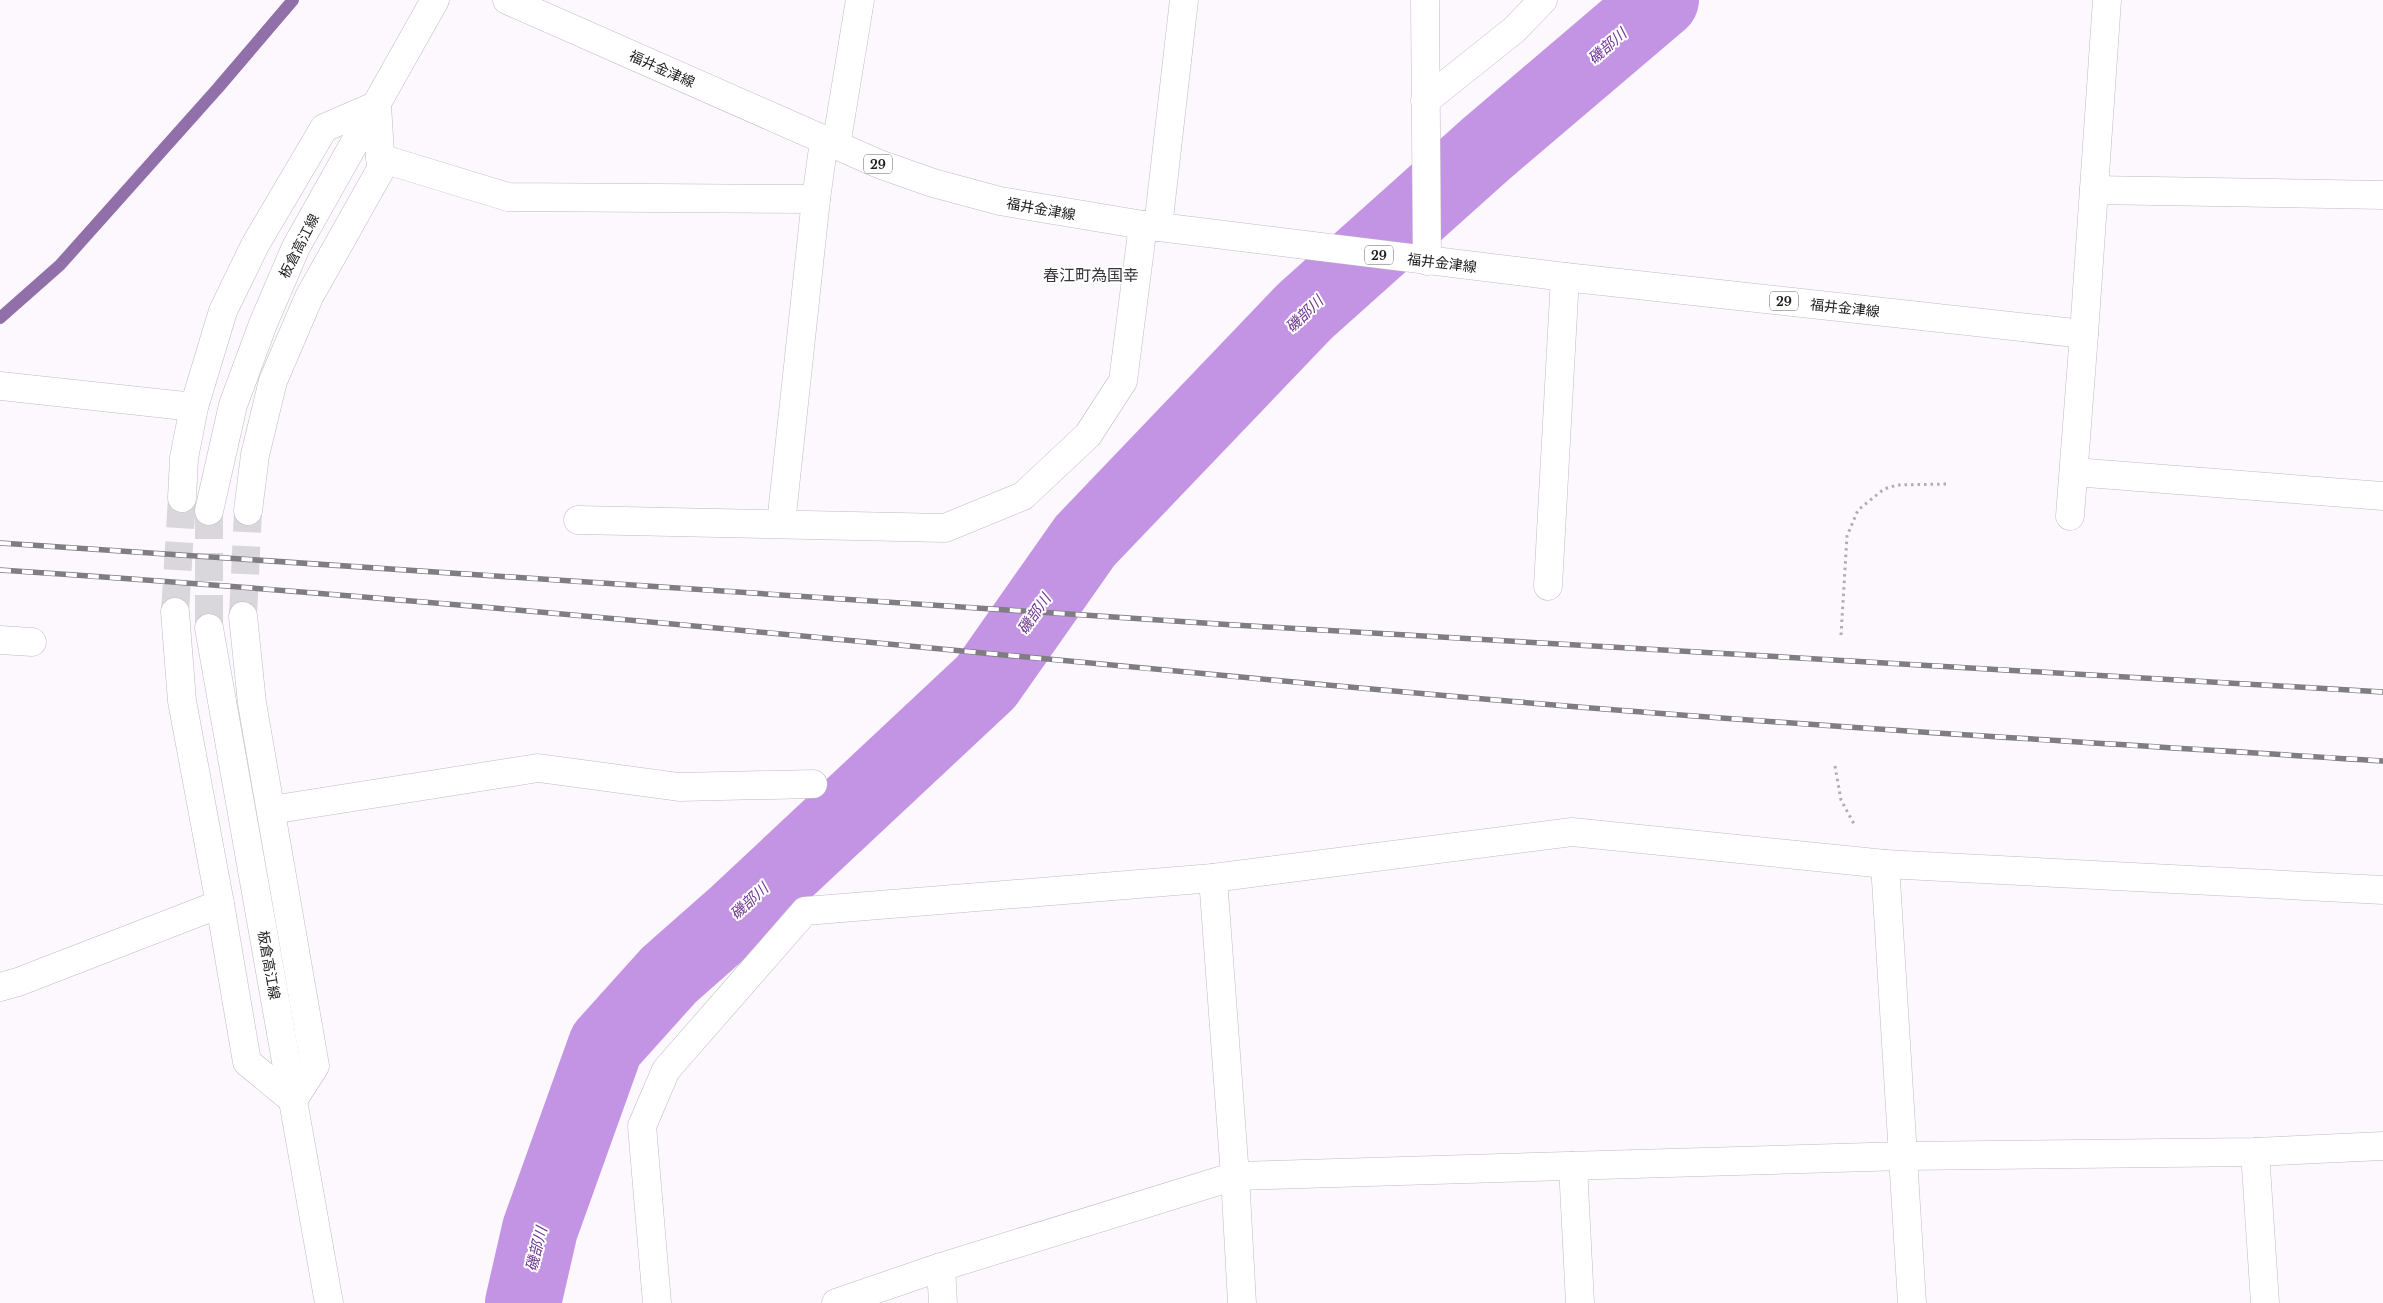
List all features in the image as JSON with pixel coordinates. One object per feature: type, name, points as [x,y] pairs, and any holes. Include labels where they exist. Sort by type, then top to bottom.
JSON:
[{"type":"street","name":"板倉高江線","points":[[208,511],[233,405],[263,324],[296,247],[435,0]]},
{"type":"street","name":"福井金津線","points":[[507,0],[830,143],[933,183],[1000,201],[1150,226],[1484,268],[2084,334]]},
{"type":"street","points":[[781,524],[816,199],[830,143],[860,0]]},
{"type":"street","points":[[578,520],[945,528],[1023,496],[1088,435],[1123,381],[1150,226],[1184,0]]},
{"type":"street","points":[[1425,0],[1427,261]]},
{"type":"street","points":[[1425,108],[1514,30],[1543,0]]},
{"type":"street","points":[[2070,516],[2108,0]]},
{"type":"street","points":[[182,498],[184,458],[194,407],[223,311],[255,245],[324,128],[377,104],[381,169],[309,297],[273,381],[255,455],[248,511]]},
{"type":"street","points":[[380,158],[508,197],[816,199]]},
{"type":"street","points":[[2094,190],[2383,194]]},
{"type":"street","points":[[1548,586],[1565,277]]},
{"type":"street","points":[[0,386],[194,407]]},
{"type":"street","points":[[2074,472],[2383,496]]},
{"type":"street","points":[[175,612],[182,701],[247,1062],[293,1100],[314,1066],[252,703],[243,616]]},
{"type":"street","name":"板倉高江線","points":[[209,628],[329,1303]]},
{"type":"street","points":[[0,640],[32,642]]},
{"type":"street","points":[[270,810],[538,768],[679,787],[813,784]]},
{"type":"street","points":[[657,1303],[642,1126],[666,1070],[804,911],[1213,878],[1572,832],[1885,864],[2383,890]]},
{"type":"street","points":[[1885,864],[1912,1303]]},
{"type":"street","points":[[1213,878],[1235,1176],[1242,1303]]},
{"type":"street","points":[[0,987],[18,982],[220,904]]},
{"type":"street","points":[[836,1303],[941,1267],[1235,1176],[1903,1156],[2255,1152],[2383,1146]]},
{"type":"street","points":[[2255,1152],[2265,1303]]},
{"type":"street","points":[[1573,1166],[1580,1303]]},
{"type":"street","points":[[941,1267],[943,1303]]},
{"type":"path","points":[[1841,635],[1847,536],[1858,510],[1884,489],[1897,485],[1946,484]]},
{"type":"path","points":[[1835,766],[1841,800],[1856,828],[1885,864]]},
{"type":"waterway","points":[[0,318],[60,265],[218,88],[293,0]]},
{"type":"waterway","name":"磯部川","points":[[523,1303],[540,1229],[606,1045],[669,975],[737,915],[986,682],[1085,541],[1305,311],[1486,149],[1661,0]]},
{"type":"tunnel","points":[[175,612],[182,498]]},
{"type":"tunnel","points":[[209,511],[209,628]]},
{"type":"tunnel","points":[[243,616],[248,511]]},
{"type":"railway","points":[[0,543],[1234,625],[2383,692]]},
{"type":"railway","points":[[0,570],[372,598],[742,630],[1484,699],[1708,717],[2383,761]]},
{"type":"district","name":"春江町為国幸","points":[[1091,275]]}]
